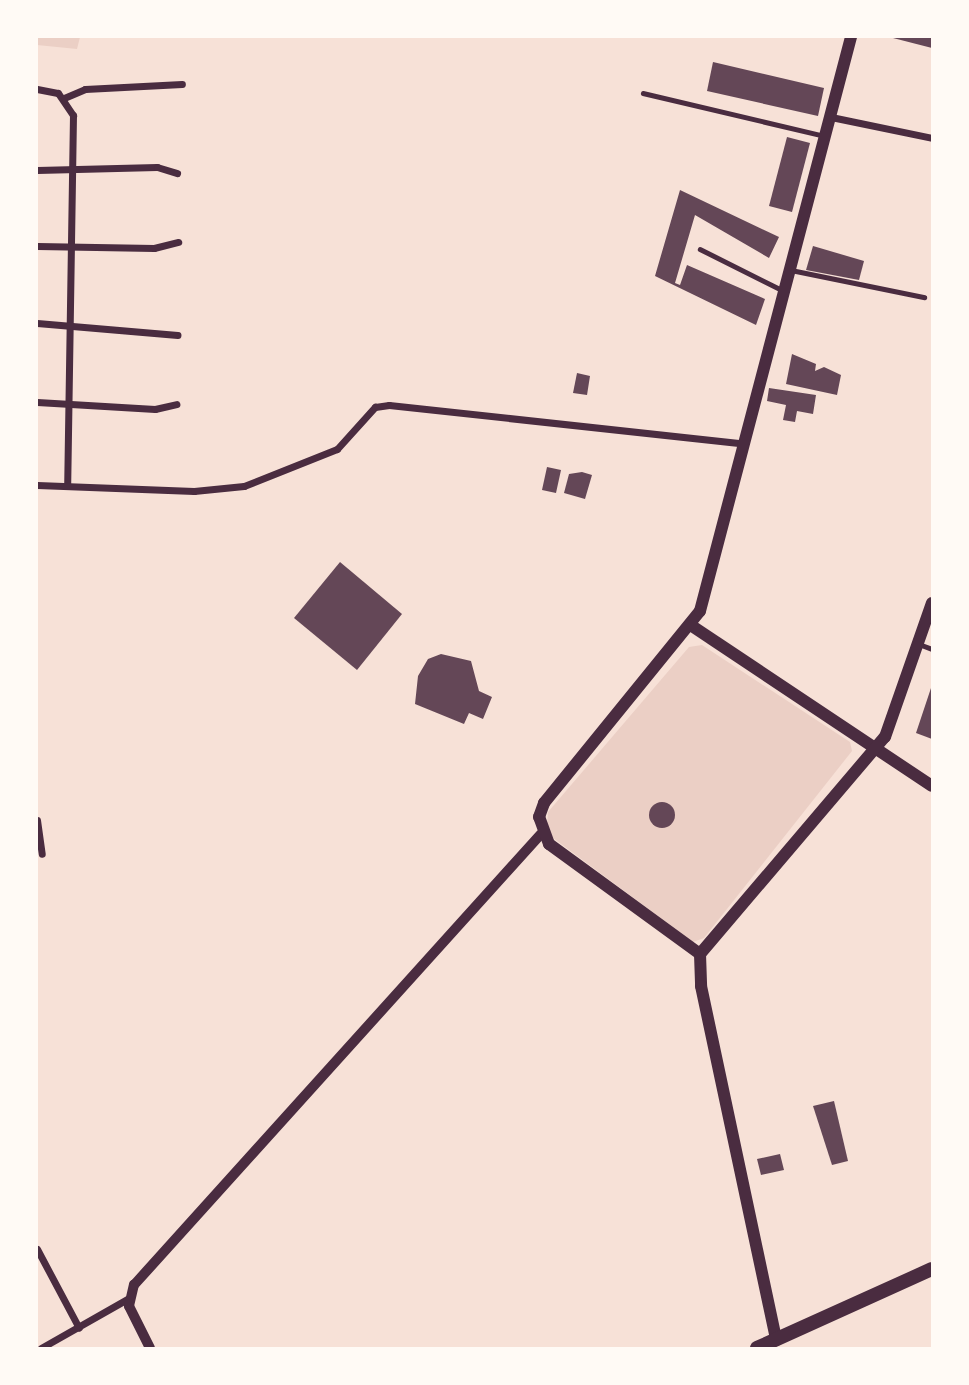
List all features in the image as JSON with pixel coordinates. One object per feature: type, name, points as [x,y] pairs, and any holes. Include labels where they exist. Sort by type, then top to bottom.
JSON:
[{"type":"main road","points":[[700,954],[541,834],[544,803],[692,626],[851,37]]},
{"type":"main road","points":[[776,1340],[701,986],[700,954],[876,748],[932,603]]},
{"type":"main road","points":[[692,626],[932,786]]},
{"type":"main road","points":[[757,1348],[932,1269]]},
{"type":"street","points":[[37,89],[64,98],[85,89],[182,84]]},
{"type":"street","points":[[64,98],[73,115],[67,486]]},
{"type":"street","points":[[831,117],[932,138]]},
{"type":"street","points":[[37,170],[73,168],[177,173]]},
{"type":"street","points":[[37,246],[160,248],[178,242]]},
{"type":"street","points":[[37,323],[177,335]]},
{"type":"street","points":[[37,402],[68,405],[176,404]]},
{"type":"street","points":[[37,485],[203,491],[244,486],[337,449],[375,408],[388,405],[741,443]]},
{"type":"street","points":[[37,820],[42,854]]},
{"type":"street","points":[[41,1348],[129,1298],[134,1285],[541,834]]},
{"type":"street","points":[[37,1249],[79,1328]]},
{"type":"street","points":[[129,1298],[150,1348]]},
{"type":"lane","points":[[642,93],[826,136]]},
{"type":"lane","points":[[700,249],[784,291]]},
{"type":"lane","points":[[790,270],[925,297]]},
{"type":"lane","points":[[918,644],[932,649]]},
{"type":"shaded area","points":[[37,37],[80,37],[77,49],[37,45]]},
{"type":"shaded area","points":[[702,645],[850,742],[852,751],[704,938],[693,942],[553,838],[547,825],[548,812],[689,647]]},
{"type":"building","points":[[893,37],[932,37],[932,48],[893,38]]},
{"type":"building","points":[[713,62],[824,88],[818,116],[707,91]]},
{"type":"building","points":[[787,137],[810,143],[792,212],[769,206]]},
{"type":"building","points":[[680,190],[779,237],[769,258],[695,215],[675,283],[680,285],[687,265],[765,299],[756,325],[655,276]]},
{"type":"building","points":[[813,246],[864,261],[859,280],[806,270]]},
{"type":"building","points":[[792,354],[816,364],[815,371],[824,367],[841,375],[837,395],[786,384]]},
{"type":"building","points":[[577,373],[590,376],[587,395],[573,393]]},
{"type":"building","points":[[769,388],[816,395],[813,414],[797,411],[795,422],[783,420],[786,405],[767,401]]},
{"type":"building","points":[[547,467],[561,470],[556,493],[542,490]]},
{"type":"building","points":[[582,472],[592,475],[585,499],[564,493],[569,474]]},
{"type":"building","points":[[340,562],[402,614],[357,670],[294,618]]},
{"type":"building","points":[[441,654],[471,661],[479,691],[492,697],[483,719],[469,713],[464,724],[415,704],[418,676],[428,659]]},
{"type":"building","points":[[932,685],[932,739],[916,733]]},
{"type":"building","points":[[662,802],[671,806],[675,815],[671,824],[662,828],[653,824],[649,815],[653,806]]},
{"type":"building","points":[[834,1101],[848,1161],[832,1165],[813,1106]]},
{"type":"building","points":[[780,1154],[784,1170],[761,1175],[757,1159]]}]
